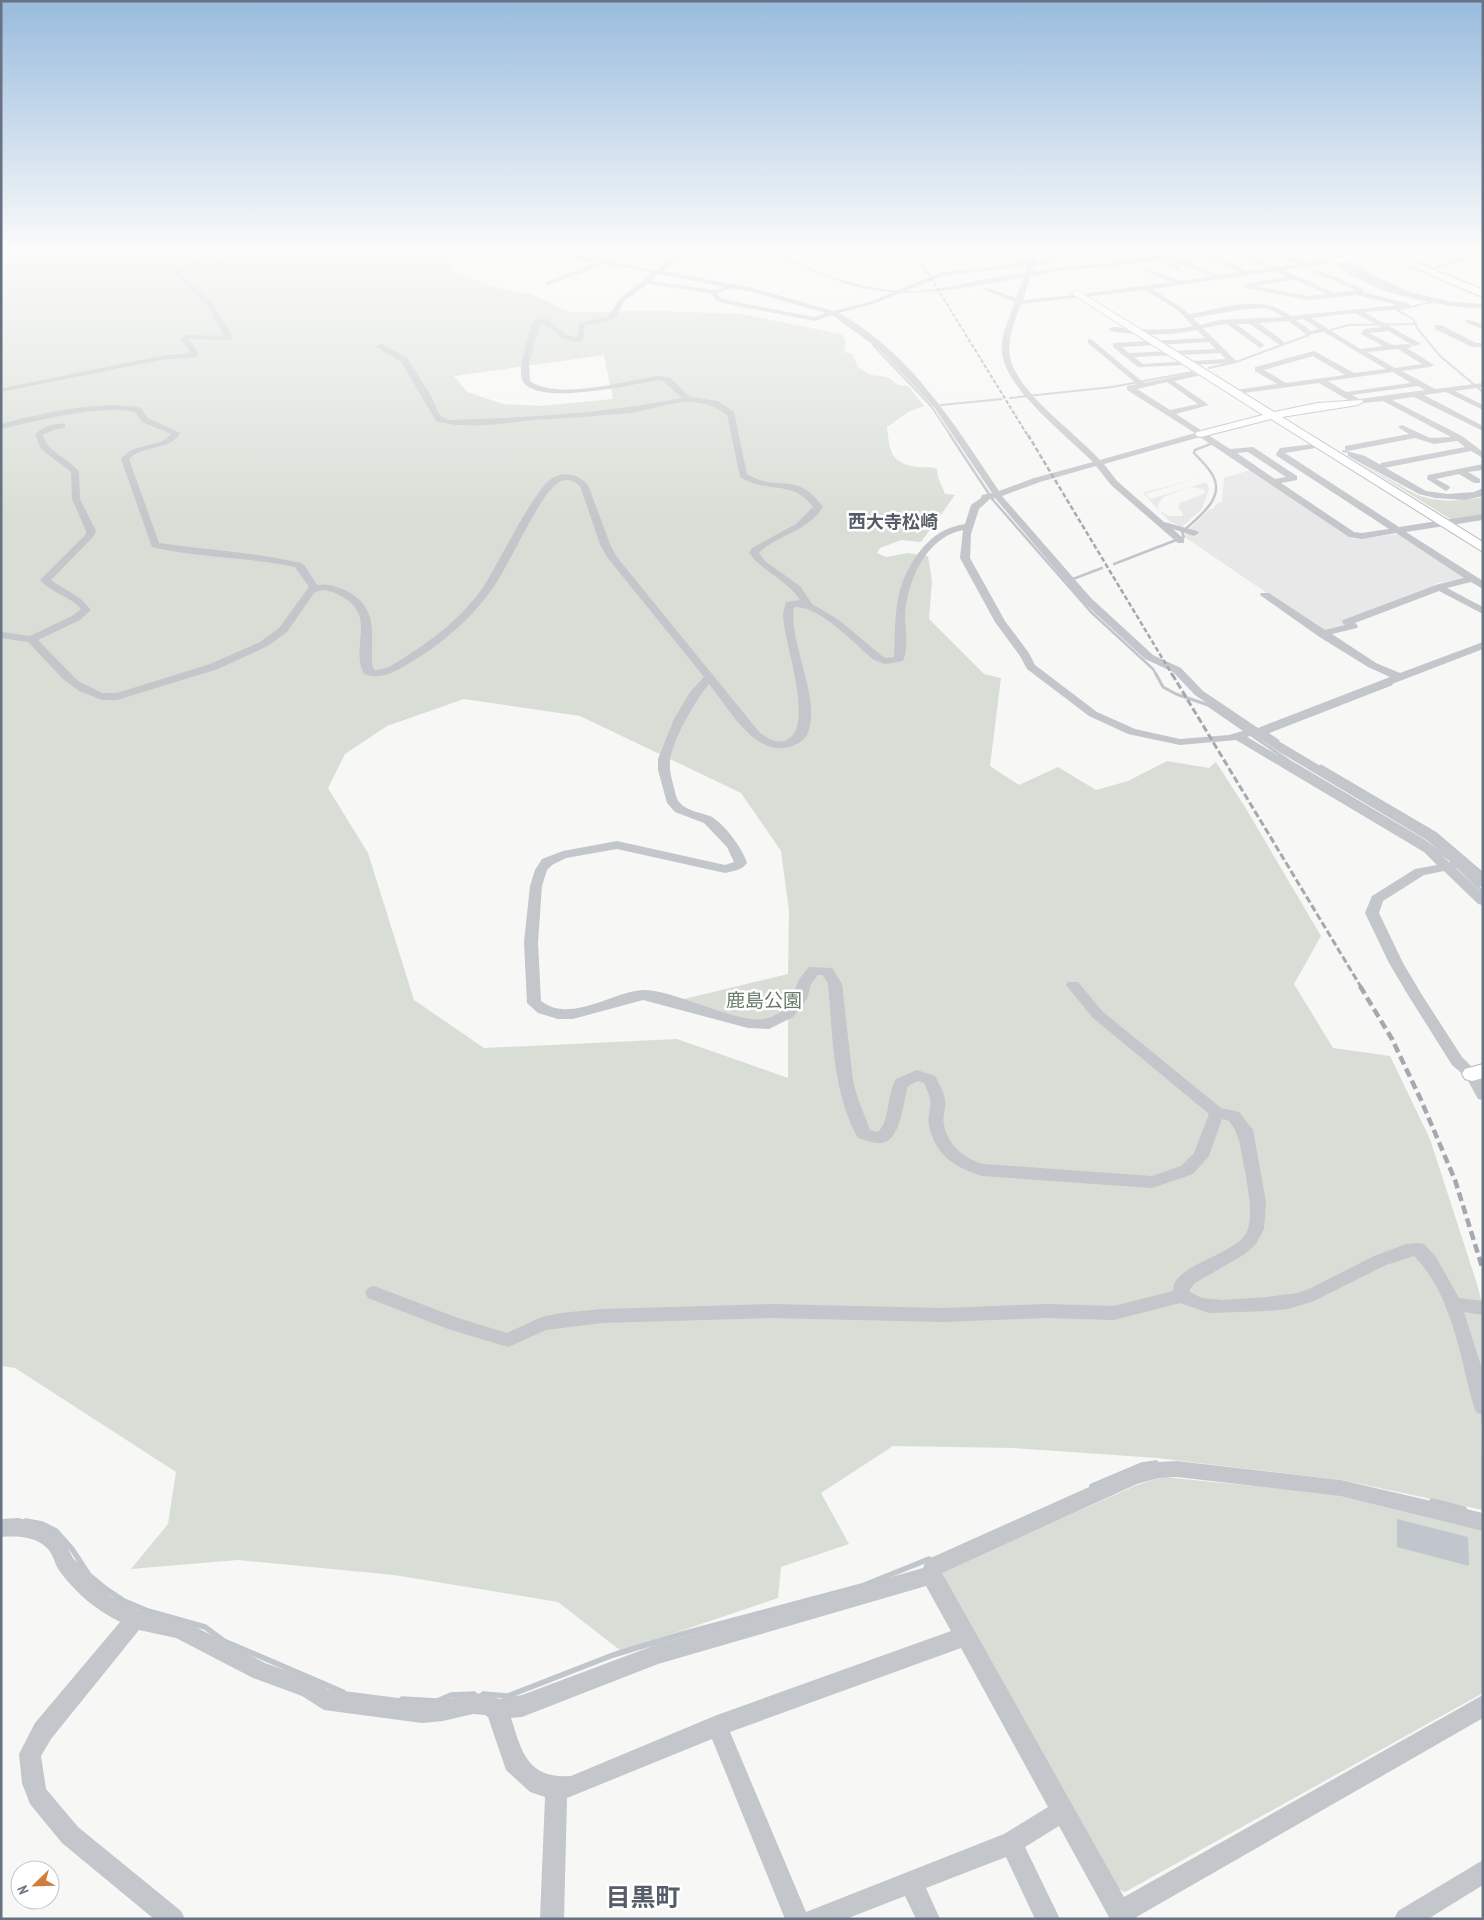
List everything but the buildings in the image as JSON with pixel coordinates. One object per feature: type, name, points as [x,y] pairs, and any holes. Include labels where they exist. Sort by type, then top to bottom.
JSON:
[{"type":"street","points":[[4,390],[160,358],[193,356],[195,354],[186,342]]},
{"type":"street","points":[[532,342],[525,371],[527,381],[531,386],[544,390],[596,389],[660,378],[666,380],[688,400]]},
{"type":"street","points":[[875,342],[937,405],[992,496],[1087,600],[1108,620],[1149,657],[1177,670],[1199,693],[1250,733],[1428,849],[1459,863],[1483,901]]},
{"type":"street","points":[[1006,342],[1006,350],[1014,376],[1029,396],[1099,462],[1121,478],[1166,523],[1184,535]]},
{"type":"street","points":[[1091,342],[1139,383]]},
{"type":"street","points":[[1183,342],[1116,345],[1138,365],[1143,366],[1232,361],[1214,342]]},
{"type":"street","points":[[1254,342],[1260,346]]},
{"type":"street","points":[[1344,342],[1434,392]]},
{"type":"street","points":[[1379,342],[1390,348]]},
{"type":"street","points":[[1359,351],[1420,344],[1415,342]]},
{"type":"street","points":[[1468,342],[1475,345],[1483,345]]},
{"type":"street","points":[[1157,343],[1483,548]]},
{"type":"street","points":[[379,346],[404,360],[428,396],[434,412],[439,419],[448,422],[489,422],[631,410],[688,400],[715,403],[732,414],[740,468],[746,479],[802,489],[814,498],[818,507],[810,518],[772,539],[755,550],[754,553],[763,564],[797,588],[807,604],[835,623],[878,658],[885,661],[899,659],[901,596],[906,578],[916,562],[942,533],[968,526]]},
{"type":"street","points":[[1236,392],[1430,365],[1399,347]]},
{"type":"street","points":[[1128,355],[1223,351]]},
{"type":"street","points":[[1284,385],[1258,369],[1314,353],[1351,375]]},
{"type":"street","points":[[1203,372],[1139,383],[1130,388],[1356,537],[1483,518]]},
{"type":"street","points":[[1167,379],[1205,405],[1169,413]]},
{"type":"street","points":[[1320,380],[1358,402]]},
{"type":"street","points":[[1345,394],[1419,384]]},
{"type":"street","points":[[1478,386],[1326,405],[1274,416],[1201,434],[1037,480],[992,496],[976,505],[968,526],[965,558],[1000,622],[1037,673],[1093,714],[1132,732],[1180,742],[1250,733],[1483,645]]},
{"type":"street","points":[[1447,390],[1483,408]]},
{"type":"street","points":[[1416,394],[1483,429]]},
{"type":"street","points":[[1385,399],[1459,438],[1483,456]]},
{"type":"street","points":[[1,427],[24,420],[73,411],[120,408],[138,410],[145,420],[176,433],[173,439],[167,442],[134,450],[124,459],[155,545],[207,553],[266,558],[298,564],[314,588]]},
{"type":"street","points":[[1,634],[31,639],[76,618],[86,610],[82,603],[51,586],[45,580],[90,535],[92,530],[77,500],[75,487],[77,477],[75,470],[50,454],[40,441],[39,434],[42,431],[62,426]]},
{"type":"street","points":[[1402,427],[1430,442],[1459,438]]},
{"type":"street","points":[[1348,448],[1417,435]]},
{"type":"street","points":[[1318,445],[1283,450],[1280,454],[1483,586]]},
{"type":"street","points":[[1384,465],[1472,448]]},
{"type":"street","points":[[1228,452],[1250,449],[1294,478],[1274,482]]},
{"type":"street","points":[[1086,466],[1100,475],[1152,522],[1152,528]]},
{"type":"street","points":[[1446,488],[1431,479],[1431,476],[1483,467]]},
{"type":"street","points":[[1459,471],[1477,481]]},
{"type":"street","points":[[31,639],[58,670],[91,693],[108,698],[192,675],[262,645],[279,634],[291,621],[300,604],[314,588],[330,587],[359,605],[366,618],[368,672],[374,675],[380,674],[396,667],[431,644],[475,604],[489,585],[540,497],[556,479],[565,477],[575,478],[584,486],[605,544],[612,557],[756,735],[764,743],[773,746],[784,746],[801,735],[805,717],[803,695],[788,611],[790,604],[796,602],[807,604]]},
{"type":"street","points":[[1322,634],[1353,626],[1347,622],[1442,586],[1473,579]]},
{"type":"street","points":[[1442,587],[1483,611]]},
{"type":"street","points":[[1265,595],[1372,665],[1400,677]]},
{"type":"street","points":[[710,677],[694,694],[680,719],[664,759],[664,770],[671,800],[679,809],[708,820],[732,845],[741,862],[734,867],[713,867],[617,844],[562,855],[547,862],[541,870],[536,886],[531,942],[534,1003],[542,1010],[558,1014],[573,1014],[643,995],[748,1023],[769,1024],[788,1014],[800,999],[804,983],[814,970],[827,971],[836,984],[848,1094],[857,1122],[864,1134],[881,1138],[892,1127],[895,1102],[901,1083],[917,1075],[930,1080],[938,1099],[936,1124],[950,1154],[970,1166],[982,1170],[1152,1182],[1187,1170],[1194,1163],[1200,1156],[1217,1113]]},
{"type":"street","points":[[1250,733],[1285,751],[1429,836],[1483,883]]},
{"type":"street","points":[[1459,863],[1420,872],[1377,899],[1372,913],[1396,963],[1457,1061],[1477,1073],[1483,1095]]},
{"type":"street","points":[[1073,985],[1097,1014],[1217,1113],[1234,1116],[1245,1130],[1258,1202],[1256,1229],[1250,1240],[1240,1249],[1190,1278],[1181,1288],[1182,1296]]},
{"type":"street","points":[[374,1293],[454,1324],[508,1340],[542,1324],[560,1320],[602,1316],[772,1311],[943,1315],[1046,1311],[1114,1313],[1182,1296],[1193,1303],[1210,1307],[1252,1305],[1297,1299],[1315,1294],[1399,1253],[1418,1249],[1428,1256],[1458,1305],[1483,1407]]},
{"type":"street","points":[[1458,1305],[1483,1308]]},
{"type":"street","points":[[931,1575],[934,1567],[1134,1476],[1159,1470],[1177,1469],[1341,1488],[1483,1522]]},
{"type":"street","points":[[1,1528],[18,1527],[39,1532],[55,1543],[66,1565],[104,1603],[135,1619],[179,1629],[260,1671],[308,1688],[324,1699],[422,1712],[438,1711],[475,1703],[490,1705],[497,1710],[514,1762],[538,1784],[556,1788],[571,1787],[717,1726],[966,1636]]},
{"type":"street","points":[[931,1575],[1120,1913],[1483,1706]]},
{"type":"street","points":[[497,1710],[522,1706],[658,1654],[931,1575]]},
{"type":"street","points":[[135,1619],[43,1731],[30,1754],[33,1783],[38,1796],[70,1835],[173,1919]]},
{"type":"street","points":[[717,1726],[797,1919]]},
{"type":"street","points":[[552,1919],[556,1788]]},
{"type":"street","points":[[815,1919],[1011,1843],[1063,1811]]},
{"type":"street","points":[[1011,1843],[1048,1919]]},
{"type":"street","points":[[1406,1919],[1483,1872]]},
{"type":"street","points":[[911,1882],[928,1919]]},
{"type":"shaded area","points":[[1343,450],[1365,456],[1426,491],[1448,494],[1474,492],[1483,488],[1483,496],[1465,500],[1435,498],[1419,494],[1348,456],[1348,453],[1342,452]]},
{"type":"shaded area","points":[[1250,470],[1354,539],[1399,534],[1463,576],[1463,579],[1437,583],[1433,588],[1383,606],[1349,626],[1324,632],[1186,538],[1185,533],[1210,509],[1213,509],[1216,504],[1222,502],[1224,478]]},
{"type":"shaded area","points":[[1205,476],[1145,494],[1151,499],[1207,482],[1209,489],[1202,509],[1182,527],[1170,522],[1143,493]],"holes":[[[1191,487],[1203,489],[1205,493],[1180,503],[1178,508],[1183,513],[1182,516],[1169,516],[1159,510],[1160,501],[1165,496]]]},
{"type":"shaded area","points":[[1397,1519],[1468,1537],[1469,1566],[1397,1547]]},
{"type":"green space","name":"鹿島公園","points":[[1,342],[846,342],[844,352],[852,354],[858,367],[870,375],[887,377],[898,385],[908,386],[924,406],[908,412],[887,427],[890,449],[896,459],[908,465],[937,469],[945,494],[955,495],[921,542],[901,540],[880,548],[877,553],[886,557],[908,553],[928,556],[932,581],[929,619],[984,674],[1001,678],[990,766],[1019,785],[1058,767],[1096,790],[1128,781],[1167,761],[1209,768],[1216,762],[1245,807],[1321,936],[1294,984],[1333,1048],[1390,1056],[1430,1139],[1478,1287],[1483,1308],[1483,1423],[1481,1423],[1483,1510],[1342,1480],[1157,1458],[1013,1448],[893,1446],[821,1493],[849,1544],[781,1567],[778,1598],[621,1651],[558,1602],[394,1575],[238,1560],[131,1569],[168,1524],[176,1472],[15,1368],[1,1366]],"holes":[[[604,355],[613,399],[539,406],[503,404],[467,392],[454,376]],[[464,699],[580,716],[741,793],[781,851],[789,911],[788,974],[680,1000],[737,1018],[754,1020],[768,1020],[780,1015],[788,1006],[788,1078],[677,1039],[484,1048],[414,1000],[368,853],[328,788],[345,754],[387,726]]]},
{"type":"green space","points":[[1350,457],[1409,491],[1425,498],[1467,500],[1483,497],[1483,515],[1452,520]]},
{"type":"green space","points":[[1163,1477],[1347,1495],[1483,1527],[1483,1693],[1125,1892],[1113,1887],[941,1572],[1137,1485]]},
{"type":"waterway","points":[[1209,368],[1236,362],[1291,342]]},
{"type":"waterway","points":[[1428,342],[1440,356],[1483,392]]},
{"type":"waterway","points":[[873,345],[931,406],[951,436]]},
{"type":"waterway","points":[[1010,398],[1112,387],[1192,372]]},
{"type":"waterway","points":[[941,405],[1002,399]]},
{"type":"waterway","points":[[950,435],[993,500],[1091,612],[1153,669],[1157,676]]},
{"type":"waterway","points":[[1114,564],[1184,537],[1182,532],[1201,515],[1215,494],[1216,486],[1212,474],[1194,453],[1195,450],[1213,443]]},
{"type":"waterway","points":[[1073,579],[1102,568]]},
{"type":"waterway","points":[[1156,674],[1163,687],[1176,694],[1208,705],[1289,761],[1421,839],[1452,861],[1483,892]]},
{"type":"waterway","points":[[1265,733],[1391,684]]},
{"type":"waterway","points":[[1266,733],[1278,741]]},
{"type":"waterway","points":[[1321,766],[1435,833],[1483,874]]},
{"type":"waterway","points":[[1092,1486],[1142,1465],[1156,1463]]},
{"type":"waterway","points":[[1432,1501],[1464,1509]]},
{"type":"waterway","points":[[26,1521],[42,1524],[56,1531],[72,1549],[89,1575],[124,1601],[148,1611],[205,1627],[224,1641],[343,1692]]},
{"type":"waterway","points":[[483,1694],[508,1696],[613,1655],[682,1634],[862,1586],[929,1559]]},
{"type":"waterway","points":[[402,1699],[437,1701],[451,1695],[474,1694]]},
{"type":"railway","points":[[970,342],[1028,436]]},
{"type":"railway","points":[[1028,435],[1173,676]]},
{"type":"railway","points":[[1172,674],[1361,987]]},
{"type":"railway","points":[[1360,986],[1392,1039],[1421,1100],[1455,1180],[1483,1270]]},
{"type":"district","name":"西大寺松崎","points":[[893,522]]},
{"type":"district","name":"目黒町","points":[[643,1897]]}]
